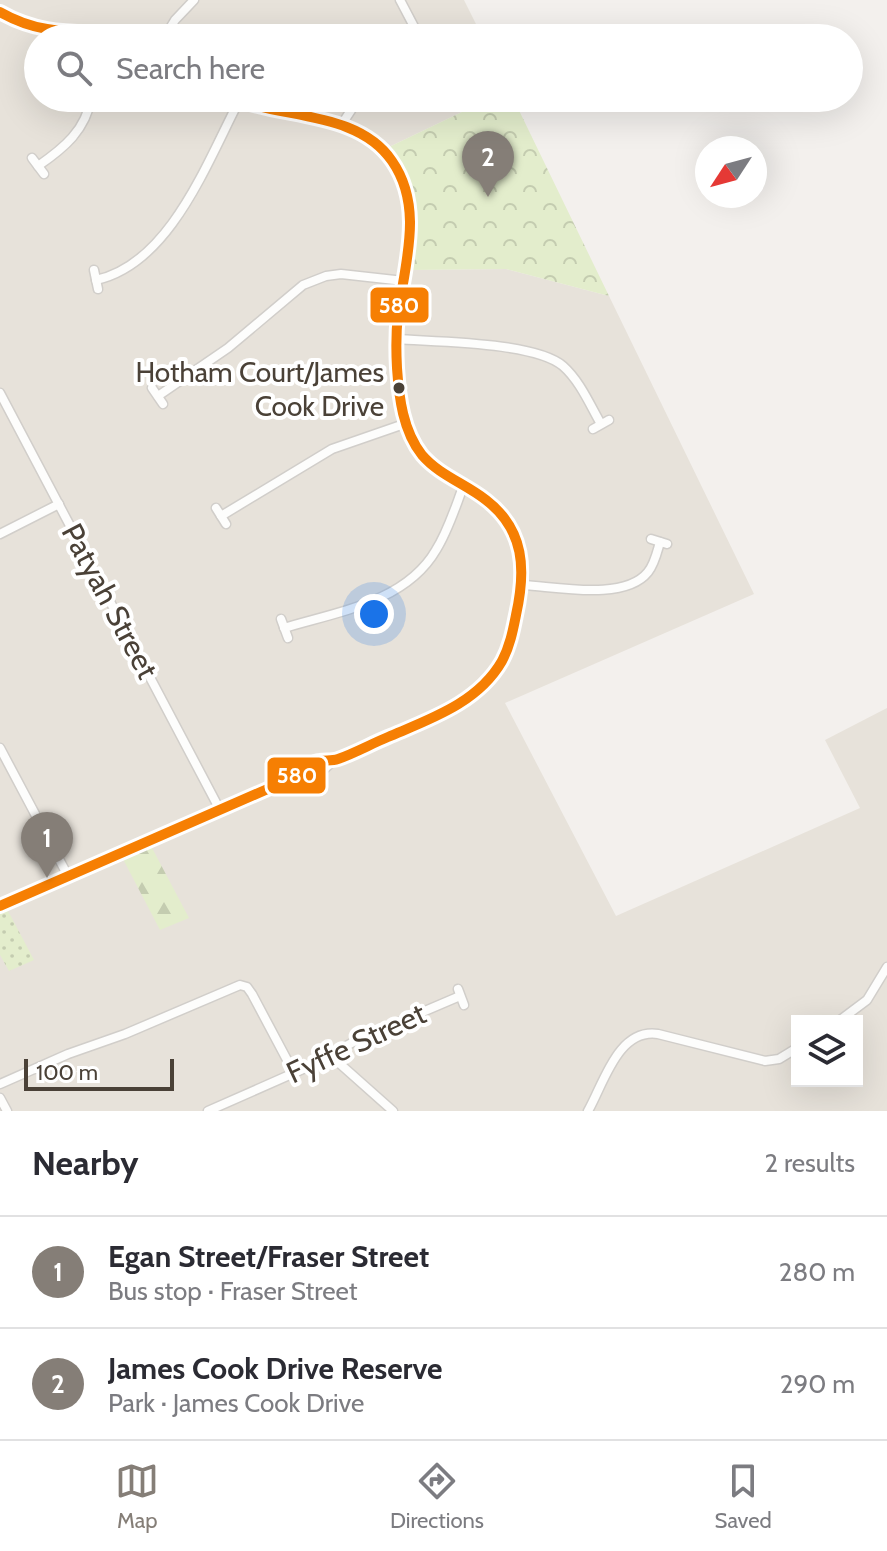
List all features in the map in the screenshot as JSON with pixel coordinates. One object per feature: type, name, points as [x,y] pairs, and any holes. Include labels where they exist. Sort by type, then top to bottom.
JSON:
[{"type":"street","points":[[173,24],[194,0]]},
{"type":"street","points":[[400,0],[413,24]]},
{"type":"street","points":[[0,12],[24,26]]},
{"type":"street","points":[[44,174],[35,162],[63,148],[78,132],[87,112]]},
{"type":"street","points":[[96,280],[129,267],[160,238],[191,194],[230,112]]},
{"type":"street","points":[[0,906],[295,777],[318,775],[333,761],[449,710],[487,682],[507,651],[524,585],[520,546],[508,523],[492,504],[429,463],[414,442],[407,423],[397,339],[412,214],[403,179],[383,149],[358,130],[342,124],[274,112]]},
{"type":"street","points":[[342,124],[350,112]]},
{"type":"street","points":[[158,396],[228,348],[303,285],[341,274],[404,281]]},
{"type":"street","points":[[397,339],[457,343],[545,355],[568,371],[601,424]]},
{"type":"street","name":"Patyah Street","points":[[0,393],[220,810]]},
{"type":"street","points":[[221,516],[332,449],[407,423]]},
{"type":"street","points":[[288,638],[283,624],[387,595],[413,579],[436,551],[463,487]]},
{"type":"street","points":[[0,534],[59,504]]},
{"type":"street","points":[[524,585],[610,590],[625,587],[648,572],[659,541]]},
{"type":"street","points":[[0,748],[68,876]]},
{"type":"street","points":[[847,1015],[867,1000],[887,967]]},
{"type":"street","points":[[0,1084],[240,985],[247,987],[252,994],[294,1073]]},
{"type":"street","name":"Fyffe Street","points":[[208,1111],[382,1029],[461,997]]},
{"type":"street","points":[[588,1111],[624,1045],[644,1033],[765,1061],[779,1059],[791,1052]]},
{"type":"street","points":[[330,1055],[393,1111]]},
{"type":"street","points":[[0,1098],[7,1111]]},
{"type":"shaded area","points":[[0,0],[464,0],[476,24],[24,24],[24,112],[462,112],[389,147],[408,178],[415,200],[416,226],[410,270],[506,269],[609,296],[754,594],[505,703],[616,916],[860,808],[825,740],[887,708],[887,1111],[0,1111]]},
{"type":"green space","points":[[462,112],[520,112],[609,296],[506,269],[410,270],[414,206],[406,176],[389,147]]},
{"type":"green space","points":[[151,846],[189,918],[160,930],[123,859]]},
{"type":"green space","points":[[7,909],[34,960],[9,971],[0,955],[0,912]]},
{"type":"transit line","name":"580","points":[[0,12],[30,24]]},
{"type":"transit line","name":"580","points":[[0,906],[295,777],[313,763],[344,757],[452,708],[492,676],[507,650],[521,582],[519,552],[509,524],[486,500],[436,468],[422,455],[410,436],[403,414],[396,354],[410,216],[402,179],[392,161],[360,133],[285,112]]},
{"type":"place","name":"James Cook Drive Reserve","points":[[488,197]]},
{"type":"place","name":"Hotham Court/James Cook Drive","points":[[399,388]]},
{"type":"place","name":"Egan Street/Fraser Street","points":[[47,878]]}]
